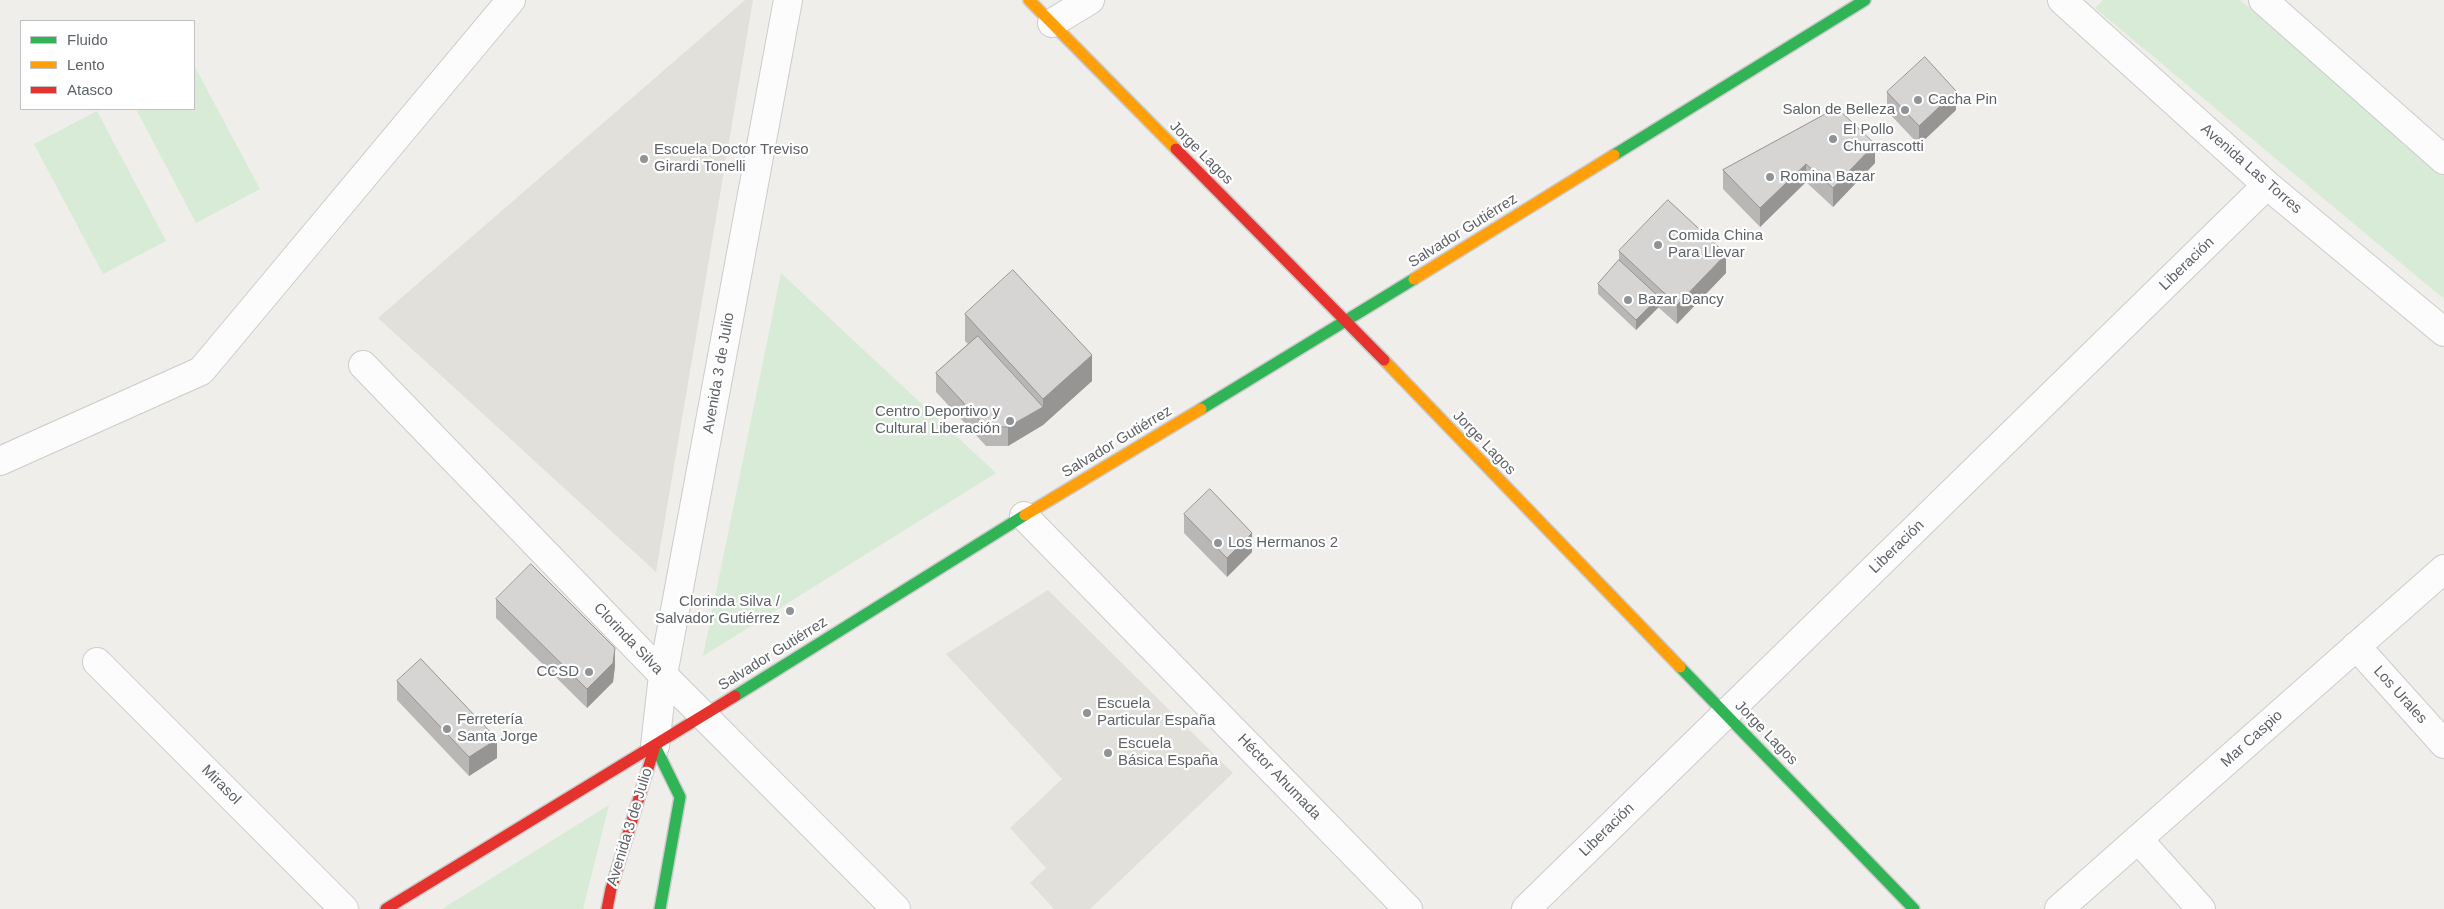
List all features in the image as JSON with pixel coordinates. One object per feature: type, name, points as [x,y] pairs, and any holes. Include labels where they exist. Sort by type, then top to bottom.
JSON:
[{"type":"main road","name":"Jorge Lagos","points":[[1029,0],[1346,321],[1914,909]]},
{"type":"main road","name":"Salvador Gutiérrez","points":[[386,909],[655,746],[1024,516],[1346,321],[1865,0]]},
{"type":"main road","name":"Avenida 3 de Julio","points":[[607,909],[611,889],[655,746]]},
{"type":"main road","name":"Avenida 3 de Julio","points":[[655,746],[680,797],[660,909]]},
{"type":"street","points":[[0,461],[201,371],[511,0]]},
{"type":"street","name":"Avenida 3 de Julio","points":[[655,746],[663,674],[788,0]]},
{"type":"street","points":[[1052,23],[1090,0]]},
{"type":"street","name":"Avenida Las Torres","points":[[2062,0],[2267,186],[2444,332]]},
{"type":"street","points":[[2263,0],[2443,158]]},
{"type":"street","name":"Liberación","points":[[1526,909],[2267,186]]},
{"type":"street","name":"Clorinda Silva","points":[[363,365],[703,715],[896,909]]},
{"type":"street","name":"Héctor Ahumada","points":[[1024,516],[1408,909]]},
{"type":"street","name":"Mar Caspio","points":[[2059,909],[2444,568]]},
{"type":"street","name":"Los Urales","points":[[2356,646],[2444,744]]},
{"type":"street","name":"Mirasol","points":[[97,662],[344,909]]},
{"type":"street","points":[[2138,839],[2200,909]]},
{"type":"shaded area","name":"Escuela Doctor Treviso Girardi Tonelli","points":[[745,0],[753,0],[656,572],[378,318]]},
{"type":"shaded area","name":"Escuela Particular España","points":[[1048,590],[1233,773],[1090,909],[1054,909],[1030,883],[1046,868],[1010,828],[1062,779],[946,654]]},
{"type":"green space","points":[[2103,0],[2240,0],[2444,172],[2444,299],[2095,8]]},
{"type":"green space","points":[[195,67],[260,189],[196,223],[137,110],[195,110]]},
{"type":"green space","points":[[97,111],[166,241],[103,274],[34,144]]},
{"type":"green space","points":[[781,273],[996,473],[703,656]]},
{"type":"green space","points":[[609,805],[583,909],[442,909]]},
{"type":"building","points":[[1925,57],[1956,91],[1919,126],[1887,92]]},
{"type":"building","points":[[1837,108],[1875,144],[1833,188],[1806,164],[1760,208],[1723,170]]},
{"type":"building","points":[[1668,200],[1726,254],[1677,305],[1619,251]]},
{"type":"building","name":"Bazar Dancy","points":[[1619,260],[1659,297],[1636,320],[1598,284]]},
{"type":"building","points":[[1013,270],[1092,355],[1043,399],[965,314]]},
{"type":"building","points":[[978,336],[1043,407],[1008,427],[986,427],[936,373]]},
{"type":"building","points":[[1210,489],[1252,533],[1227,558],[1184,514]]},
{"type":"building","points":[[531,564],[615,648],[613,663],[587,689],[496,599]]},
{"type":"building","points":[[421,659],[497,739],[469,757],[397,681]]},
{"type":"traffic: fast","points":[[1614,155],[1865,0]]},
{"type":"traffic: fast","points":[[1201,409],[1414,279]]},
{"type":"traffic: fast","points":[[735,696],[1025,515]]},
{"type":"traffic: fast","points":[[1680,667],[1914,909]]},
{"type":"traffic: fast","points":[[655,746],[680,797],[660,909]]},
{"type":"traffic: slow","points":[[1029,0],[1176,149]]},
{"type":"traffic: slow","points":[[1414,279],[1614,155]]},
{"type":"traffic: slow","points":[[1384,360],[1680,667]]},
{"type":"traffic: slow","points":[[1025,515],[1201,409]]},
{"type":"traffic: jam","points":[[1176,149],[1384,360]]},
{"type":"traffic: jam","points":[[386,909],[735,696]]},
{"type":"traffic: jam","points":[[607,909],[611,889],[655,746]]},
{"type":"place","name":"Cacha Pin","points":[[1918,100]]},
{"type":"place","name":"Salon de Belleza","points":[[1905,110]]},
{"type":"place","name":"El Pollo Churrascotti","points":[[1833,139]]},
{"type":"place","name":"Escuela Doctor Treviso Girardi Tonelli","points":[[644,159]]},
{"type":"place","name":"Romina Bazar","points":[[1770,177]]},
{"type":"place","name":"Comida China Para Llevar","points":[[1658,245]]},
{"type":"place","name":"Bazar Dancy","points":[[1628,300]]},
{"type":"place","name":"Centro Deportivo y Cultural Liberación","points":[[1010,421]]},
{"type":"place","name":"Los Hermanos 2","points":[[1218,543]]},
{"type":"place","name":"Clorinda Silva / Salvador Gutiérrez","points":[[790,611]]},
{"type":"place","name":"CCSD","points":[[589,672]]},
{"type":"place","name":"Escuela Particular España","points":[[1087,713]]},
{"type":"place","name":"Ferretería Santa Jorge","points":[[447,729]]},
{"type":"place","name":"Escuela Básica España","points":[[1108,753]]}]
